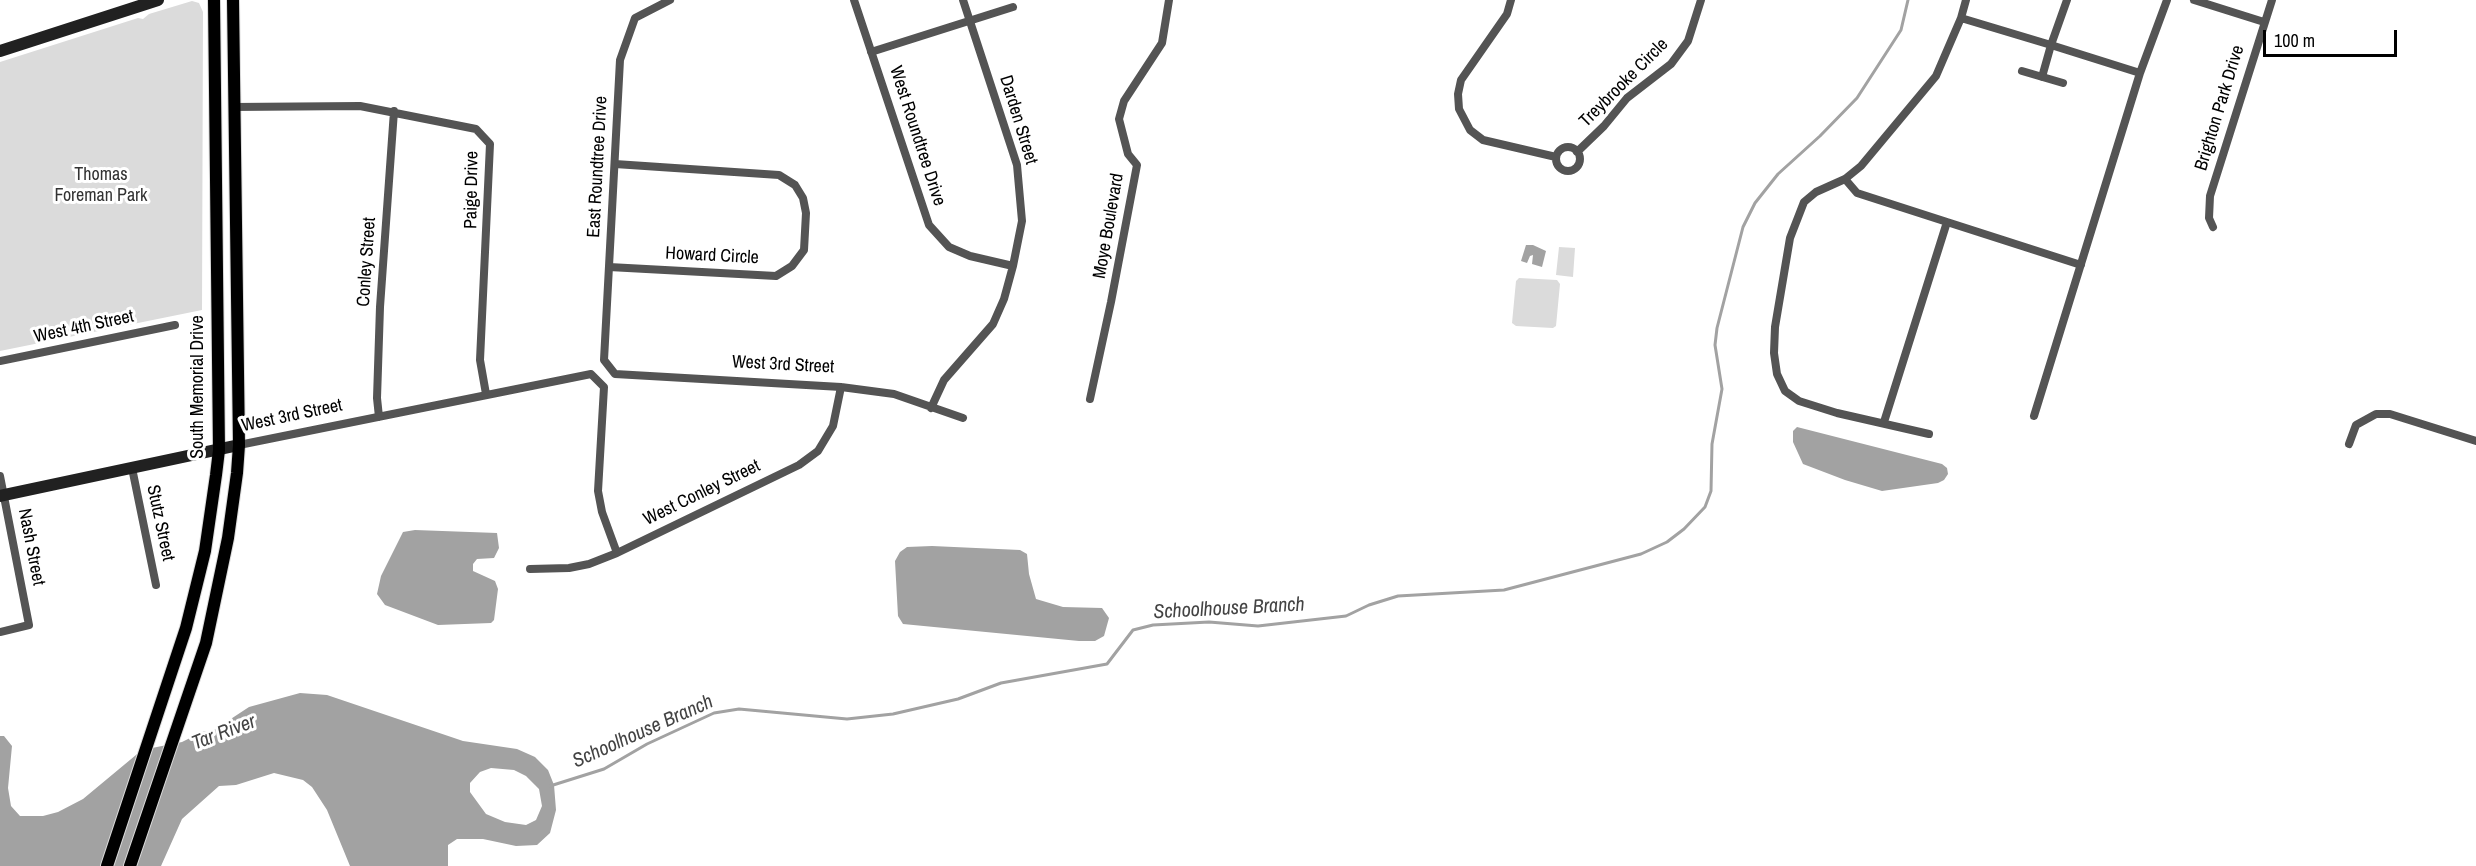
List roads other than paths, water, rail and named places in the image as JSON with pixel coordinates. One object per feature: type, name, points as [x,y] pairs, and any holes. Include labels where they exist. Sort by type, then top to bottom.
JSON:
[{"type":"main road","name":"South Memorial Drive","points":[[107,866],[186,628],[198,584],[205,551],[219,450],[214,0]]},
{"type":"main road","points":[[130,866],[206,643],[220,579],[237,473],[239,445],[232,0]]},
{"type":"street","points":[[0,51],[158,0]]},
{"type":"street","name":"East Roundtree Drive","points":[[604,360],[620,60],[635,18],[670,0]]},
{"type":"street","name":"West Roundtree Drive","points":[[854,0],[929,225],[950,247],[970,256],[1013,266]]},
{"type":"street","name":"Darden Street","points":[[931,408],[944,380],[993,324],[1004,298],[1022,221],[1017,165],[963,0]]},
{"type":"street","name":"Moye Boulevard","points":[[1090,399],[1137,165],[1128,154],[1119,118],[1124,101],[1162,43],[1169,0]]},
{"type":"street","name":"Treybrooke Circle","points":[[1512,0],[1507,14],[1461,80],[1458,94],[1459,109],[1470,130],[1483,140],[1556,157]]},
{"type":"street","name":"Treybrooke Circle","points":[[1577,152],[1604,126],[1627,98],[1671,64],[1688,40],[1699,13],[1701,0]]},
{"type":"street","points":[[1929,434],[1798,401],[1785,391],[1777,374],[1774,353],[1775,327],[1790,238],[1804,202],[1816,192],[1845,179],[1861,166],[1936,76],[1961,18],[1966,0]]},
{"type":"street","points":[[2042,77],[2067,0]]},
{"type":"street","points":[[2034,416],[2140,73],[2167,0]]},
{"type":"street","points":[[2194,0],[2264,22]]},
{"type":"street","name":"Brighton Park Drive","points":[[2213,227],[2209,218],[2210,196],[2271,0]]},
{"type":"street","points":[[872,52],[1014,7]]},
{"type":"street","points":[[1961,18],[2140,73]]},
{"type":"street","points":[[2022,71],[2063,83]]},
{"type":"street","name":"Paige Drive","points":[[233,107],[360,106],[476,129],[490,144],[480,360],[486,394]]},
{"type":"street","name":"Conley Street","points":[[379,417],[377,398],[380,307],[394,111]]},
{"type":"street","name":"Treybrooke Circle","points":[[1563,148],[1571,148],[1577,152],[1579,162],[1569,171],[1559,167],[1556,157],[1563,148]]},
{"type":"street","name":"Howard Circle","points":[[609,267],[776,276],[792,266],[804,250],[806,213],[802,198],[795,185],[779,175],[615,164]]},
{"type":"street","points":[[1845,179],[1857,193],[2081,265]]},
{"type":"street","points":[[1884,422],[1947,222]]},
{"type":"street","name":"West 4th Street","points":[[0,361],[175,325]]},
{"type":"street","name":"West 3rd Street","points":[[604,360],[615,374],[841,387],[894,394],[963,418]]},
{"type":"street","name":"West 3rd Street","points":[[2,496],[239,445],[591,374],[604,387],[598,491],[602,512],[618,553]]},
{"type":"street","name":"West Conley Street","points":[[530,569],[569,568],[589,564],[618,553],[799,465],[818,451],[833,426],[841,387]]},
{"type":"street","points":[[2349,444],[2356,425],[2376,414],[2390,414],[2476,441]]},
{"type":"street","name":"Stutz Street","points":[[132,468],[156,585]]},
{"type":"street","name":"Nash Street","points":[[0,476],[2,496],[29,625],[0,632]]},
{"type":"water","points":[[1526,245],[1533,245],[1546,251],[1542,267],[1532,264],[1533,255],[1527,263],[1521,261]]},
{"type":"water","points":[[1797,427],[1942,464],[1947,468],[1948,474],[1938,483],[1882,491],[1845,480],[1803,464],[1793,442],[1793,431]]},
{"type":"water","points":[[415,530],[497,533],[499,548],[494,558],[477,559],[473,564],[473,571],[495,581],[498,589],[494,620],[491,623],[438,625],[385,605],[377,594],[381,576],[403,532]]},
{"type":"water","points":[[907,547],[1020,550],[1027,554],[1029,574],[1036,599],[1063,607],[1102,608],[1109,618],[1104,636],[1095,641],[1079,641],[903,624],[898,616],[895,561],[900,552]]},
{"type":"water","name":"Tar River","points":[[300,693],[327,695],[463,741],[517,749],[535,757],[548,770],[554,785],[556,810],[550,833],[537,845],[516,846],[483,839],[457,839],[448,845],[448,866],[350,866],[327,810],[312,787],[303,780],[274,773],[236,785],[219,786],[182,819],[161,866],[0,866],[0,736],[4,736],[12,746],[8,788],[11,806],[20,816],[43,816],[58,812],[83,799],[142,750],[182,742],[202,732],[214,730],[249,707]],"holes":[[[491,768],[514,770],[526,776],[539,789],[542,806],[536,820],[526,825],[505,822],[486,814],[470,792],[470,783],[480,772]]]},
{"type":"waterway","name":"Schoolhouse Branch","points":[[550,786],[604,769],[647,744],[714,713],[739,709],[847,719],[893,714],[958,699],[1001,683],[1107,664],[1133,630],[1153,625],[1209,622],[1258,626],[1346,616],[1369,605],[1398,596],[1504,590],[1641,554],[1667,542],[1684,529],[1705,507],[1711,491],[1712,444],[1722,389],[1715,345],[1717,328],[1743,227],[1755,203],[1778,174],[1857,98],[1901,30],[1908,0]]},
{"type":"park label","name":"Thomas Foreman Park","points":[[101,186]]}]
